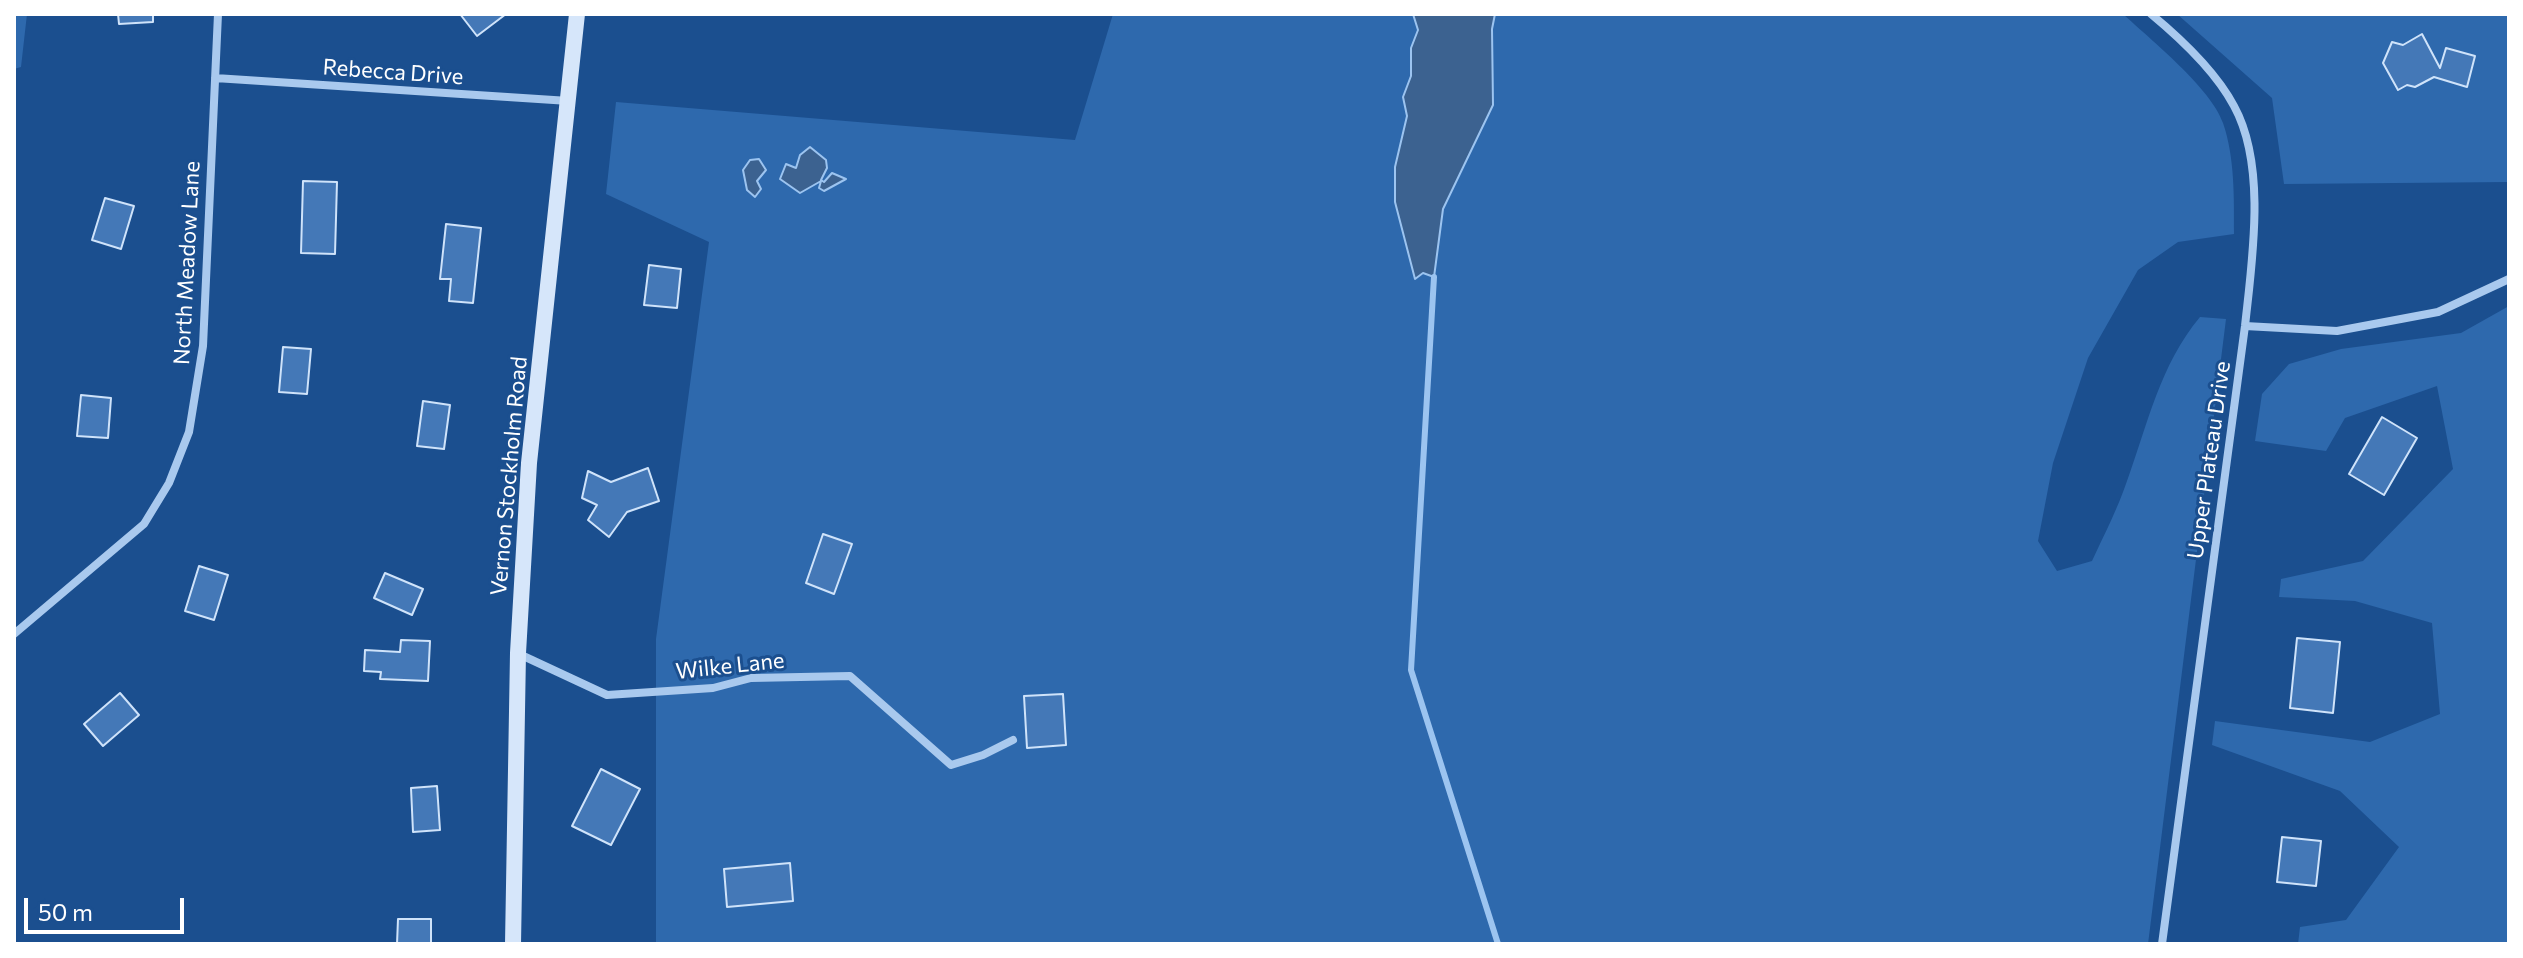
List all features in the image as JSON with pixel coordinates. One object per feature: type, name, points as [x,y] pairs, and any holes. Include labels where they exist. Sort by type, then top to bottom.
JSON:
[{"type":"main road","name":"Vernon Stockholm Road","points":[[513,944],[518,653],[529,463],[577,14]]},
{"type":"street","name":"North Meadow Lane","points":[[14,634],[144,524],[169,483],[189,432],[203,346],[218,14]]},
{"type":"street","name":"Upper Plateau Drive","points":[[2151,14],[2200,63],[2235,106],[2253,171],[2253,246],[2245,326],[2162,944]]},
{"type":"street","name":"Rebecca Drive","points":[[215,78],[570,101]]},
{"type":"street","points":[[2245,326],[2337,331],[2438,312],[2509,279]]},
{"type":"street","name":"Wilke Lane","points":[[518,653],[607,695],[713,688],[751,678],[850,676],[951,765],[983,755],[1013,740]]},
{"type":"shaded area","points":[[14,14],[27,14],[21,67],[14,69]]},
{"type":"shaded area","points":[[1113,14],[1413,14],[1418,30],[1411,48],[1411,76],[1403,97],[1407,116],[1404,140],[1395,167],[1416,279],[1423,273],[1434,276],[1443,209],[1493,105],[1492,29],[1495,14],[2123,14],[2149,37],[2206,95],[2223,123],[2232,164],[2234,234],[2178,242],[2138,270],[2088,358],[2053,463],[2038,541],[2057,571],[2092,561],[2119,501],[2156,395],[2186,335],[2200,317],[2226,319],[2148,944],[656,944],[656,639],[709,242],[606,194],[616,102],[1075,140]]},
{"type":"shaded area","points":[[1413,14],[1495,14],[1492,29],[1493,105],[1443,209],[1434,277],[1423,273],[1415,279],[1395,202],[1395,167],[1407,116],[1403,97],[1411,76],[1411,48],[1418,30]]},
{"type":"shaded area","points":[[2177,14],[2509,14],[2509,182],[2284,184],[2272,98]]},
{"type":"shaded area","points":[[810,147],[826,160],[827,168],[821,180],[824,182],[832,173],[846,179],[824,191],[819,188],[821,181],[800,193],[780,179],[786,164],[796,168],[800,155]]},
{"type":"shaded area","points":[[759,159],[766,170],[757,181],[761,189],[755,197],[747,190],[743,170],[750,160]]},
{"type":"shaded area","points":[[2509,306],[2509,944],[2298,944],[2300,927],[2346,920],[2399,847],[2340,791],[2212,745],[2215,721],[2370,742],[2440,714],[2432,623],[2355,601],[2279,597],[2281,579],[2363,561],[2453,469],[2437,386],[2345,418],[2326,451],[2255,441],[2262,394],[2289,364],[2341,349],[2461,333]]},
{"type":"building","points":[[118,14],[153,14],[153,22],[119,24]]},
{"type":"building","points":[[460,14],[506,14],[477,36]]},
{"type":"building","points":[[2422,34],[2440,68],[2446,48],[2475,56],[2467,87],[2434,77],[2415,87],[2407,85],[2398,90],[2383,63],[2392,42],[2403,45]]},
{"type":"building","points":[[303,181],[337,182],[335,254],[301,253]]},
{"type":"building","points":[[105,198],[134,206],[121,249],[92,240]]},
{"type":"building","points":[[446,224],[481,228],[473,303],[449,301],[451,279],[440,279]]},
{"type":"building","points":[[649,265],[681,269],[677,308],[644,305]]},
{"type":"building","points":[[283,347],[311,349],[307,394],[279,392]]},
{"type":"building","points":[[81,395],[111,398],[108,438],[77,436]]},
{"type":"building","points":[[423,401],[450,405],[444,449],[417,446]]},
{"type":"building","points":[[2382,417],[2417,438],[2384,495],[2349,474]]},
{"type":"building","points":[[648,468],[659,501],[627,512],[609,537],[588,520],[597,505],[582,498],[588,471],[611,482]]},
{"type":"building","points":[[823,534],[852,544],[834,594],[806,583]]},
{"type":"building","points":[[199,566],[228,575],[214,620],[185,611]]},
{"type":"building","points":[[385,573],[423,589],[412,615],[374,598]]},
{"type":"building","points":[[2297,638],[2340,642],[2333,713],[2290,708]]},
{"type":"building","points":[[401,640],[430,641],[428,681],[380,679],[381,672],[364,671],[365,650],[400,652]]},
{"type":"building","points":[[120,693],[139,715],[103,746],[84,724]]},
{"type":"building","points":[[1063,694],[1066,745],[1027,748],[1024,696]]},
{"type":"building","points":[[601,769],[640,789],[611,845],[572,826]]},
{"type":"building","points":[[437,786],[440,830],[413,832],[411,788]]},
{"type":"building","points":[[2282,837],[2321,841],[2316,886],[2277,882]]},
{"type":"building","points":[[790,863],[793,901],[727,907],[724,869]]},
{"type":"building","points":[[398,919],[431,919],[431,944],[397,944]]},
{"type":"waterway","points":[[1434,277],[1411,670],[1498,944]]}]
